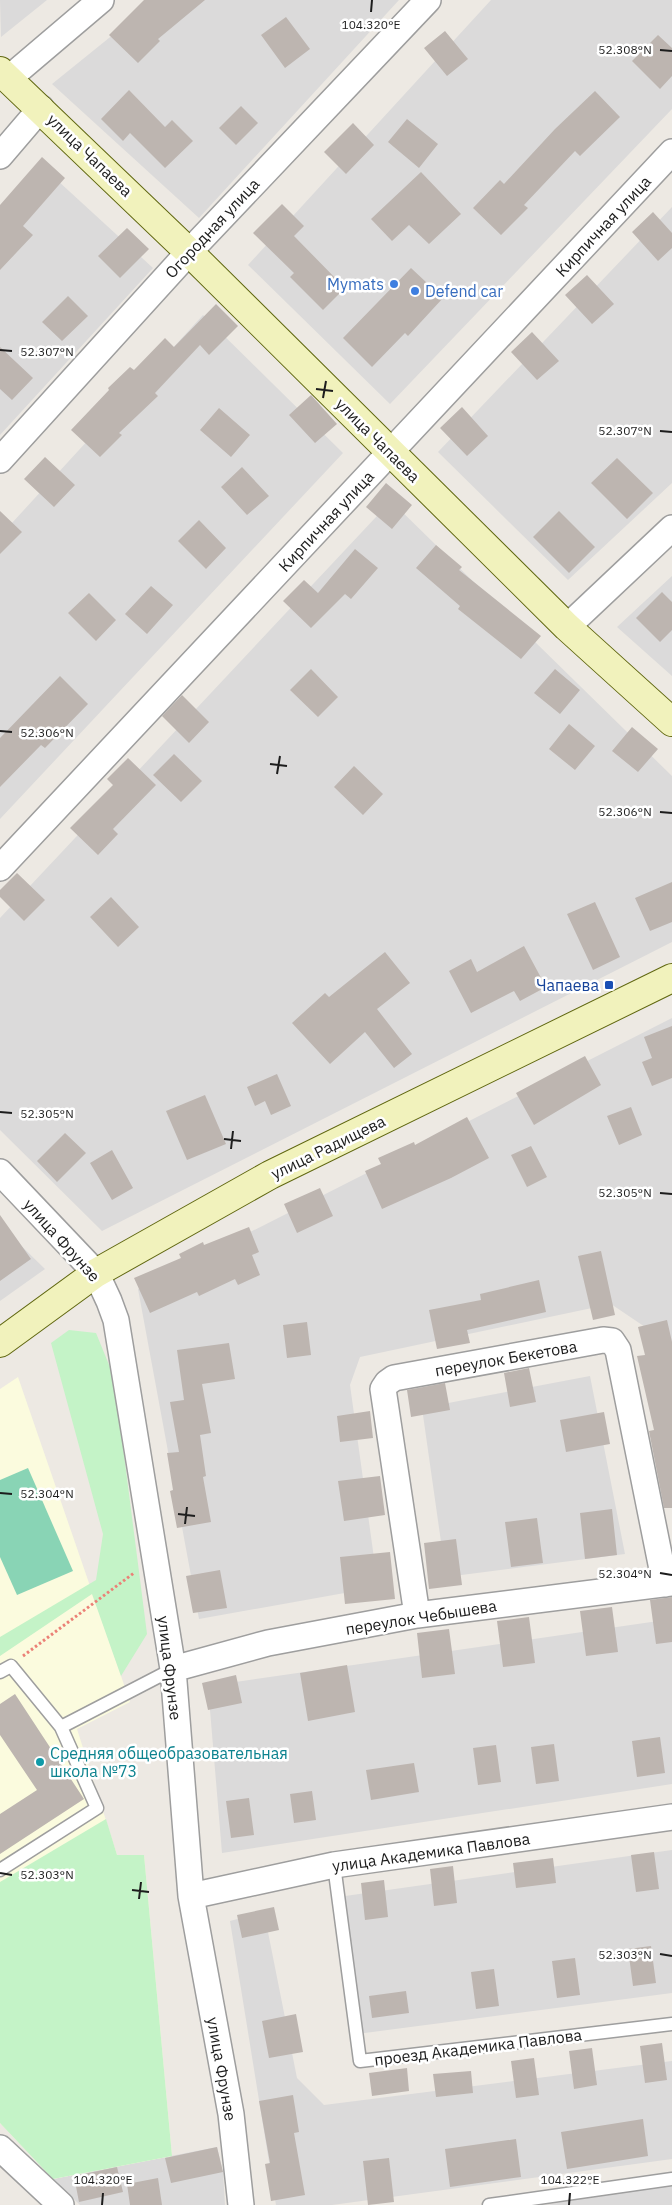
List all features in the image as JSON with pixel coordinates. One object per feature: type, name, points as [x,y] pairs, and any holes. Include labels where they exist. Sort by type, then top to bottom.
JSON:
[{"type":"main road","name":"улица Чапаева","points":[[4,75],[41,108],[189,252],[567,627],[672,722]]},
{"type":"main road","name":"улица Радищева","points":[[0,1343],[96,1274],[270,1175],[672,978]]},
{"type":"street","points":[[4,75],[101,0]]},
{"type":"street","name":"Огородная улица","points":[[0,460],[189,252],[428,0]]},
{"type":"street","points":[[0,156],[41,108]]},
{"type":"street","name":"Кирпичная улица","points":[[0,868],[672,152]]},
{"type":"street","points":[[567,627],[672,528]]},
{"type":"street","name":"улица Фрунзе","points":[[0,1172],[96,1274],[110,1301],[122,1348],[173,1669],[191,1896],[231,2114],[241,2205]]},
{"type":"street","name":"переулок Бекетова","points":[[417,1615],[384,1389],[387,1383],[394,1378],[603,1340],[612,1341],[618,1350],[669,1583]]},
{"type":"street","name":"переулок Чебышева","points":[[173,1669],[268,1644],[417,1615],[669,1583]]},
{"type":"street","name":"улица Академика Павлова","points":[[191,1896],[334,1865],[672,1817]]},
{"type":"street","points":[[3,2158],[61,2205]]},
{"type":"lane","points":[[0,1870],[96,1808],[61,1727],[5,1669]]},
{"type":"lane","points":[[61,1727],[173,1669]]},
{"type":"lane","name":"проезд Академика Павлова","points":[[334,1865],[360,2061],[672,2024]]},
{"type":"lane","points":[[489,2205],[672,2179]]},
{"type":"path","points":[[5,1669],[154,1558]]},
{"type":"shaded area","points":[[0,0],[47,0],[1,37]]},
{"type":"shaded area","points":[[156,0],[399,0],[199,218],[52,84]]},
{"type":"shaded area","points":[[491,0],[672,0],[672,109],[390,404],[248,265]]},
{"type":"shaded area","points":[[45,169],[153,268],[0,435],[0,219]]},
{"type":"shaded area","points":[[672,207],[672,483],[568,580],[438,452]]},
{"type":"shaded area","points":[[203,315],[343,453],[0,819],[0,536]]},
{"type":"shaded area","points":[[391,501],[672,776],[672,942],[102,1231],[0,1130],[0,918]]},
{"type":"shaded area","points":[[672,576],[672,676],[617,627]]},
{"type":"shaded area","points":[[672,1018],[672,1440],[651,1331],[611,1304],[360,1357],[350,1385],[378,1587],[199,1619],[138,1289]]},
{"type":"shaded area","points":[[0,1225],[45,1269],[0,1301]]},
{"type":"shaded area","points":[[590,1376],[625,1554],[446,1577],[422,1408]]},
{"type":"shaded area","points":[[18,1377],[130,1702],[77,1729],[117,1855],[144,1855],[172,2156],[53,2179],[0,2123],[0,1389]]},
{"type":"shaded area","points":[[672,1619],[672,1784],[222,1853],[208,1686]]},
{"type":"shaded area","points":[[672,1850],[672,1993],[357,2034],[331,1898]]},
{"type":"shaded area","points":[[264,1912],[297,2078],[324,2105],[672,2061],[672,2159],[332,2205],[276,2205],[230,1921]]},
{"type":"shaded area","points":[[217,2147],[223,2172],[225,2205],[80,2205],[53,2179]]},
{"type":"shaded area","points":[[672,2184],[672,2205],[545,2205]]},
{"type":"green space","points":[[69,1330],[96,1333],[114,1377],[147,1634],[121,1676],[92,1594],[0,1656],[0,1637],[96,1580],[103,1534],[51,1343]]},
{"type":"green space","points":[[28,1468],[73,1571],[17,1595],[0,1557],[0,1480]]},
{"type":"green space","points":[[106,1819],[117,1855],[144,1855],[172,2156],[53,2179],[0,2123],[0,1882]]},
{"type":"building","points":[[144,0],[205,0],[158,39],[160,41],[138,63],[109,35]]},
{"type":"building","points":[[286,17],[310,49],[285,68],[261,35]]},
{"type":"building","points":[[445,31],[468,59],[447,76],[424,48]]},
{"type":"building","points":[[658,35],[672,48],[672,76],[660,89],[632,61]]},
{"type":"building","points":[[129,90],[165,127],[172,120],[193,141],[165,168],[130,133],[123,141],[101,119]]},
{"type":"building","points":[[595,91],[620,117],[580,156],[575,151],[524,205],[528,208],[501,235],[473,208],[500,180],[504,184],[555,129]]},
{"type":"building","points":[[241,106],[258,123],[236,145],[219,128]]},
{"type":"building","points":[[407,119],[438,144],[419,168],[388,142]]},
{"type":"building","points":[[353,123],[374,145],[346,174],[324,152]]},
{"type":"building","points":[[42,157],[65,178],[23,226],[33,235],[0,270],[0,205]]},
{"type":"building","points":[[421,172],[461,214],[429,244],[409,225],[392,241],[371,219]]},
{"type":"building","points":[[282,204],[304,226],[294,236],[345,288],[323,310],[290,277],[294,273],[253,233]]},
{"type":"building","points":[[653,212],[672,233],[672,248],[658,261],[632,232]]},
{"type":"building","points":[[127,228],[149,249],[120,278],[98,256]]},
{"type":"building","points":[[411,268],[443,298],[408,336],[405,333],[372,367],[343,338]]},
{"type":"building","points":[[587,275],[614,304],[592,324],[565,295]]},
{"type":"building","points":[[68,296],[88,316],[62,341],[42,322]]},
{"type":"building","points":[[216,304],[238,326],[209,355],[200,345],[155,393],[158,396],[119,433],[122,435],[100,457],[71,430],[109,390],[108,388],[130,367],[134,370],[165,338],[174,347]]},
{"type":"building","points":[[532,332],[559,361],[537,380],[511,352]]},
{"type":"building","points":[[0,347],[33,378],[12,400],[0,389]]},
{"type":"building","points":[[311,395],[337,424],[315,443],[289,415]]},
{"type":"building","points":[[462,407],[488,436],[467,456],[440,428]]},
{"type":"building","points":[[219,408],[250,435],[231,457],[200,430]]},
{"type":"building","points":[[45,457],[75,485],[54,507],[24,479]]},
{"type":"building","points":[[617,458],[653,493],[627,519],[591,483]]},
{"type":"building","points":[[242,467],[269,496],[247,515],[221,487]]},
{"type":"building","points":[[386,483],[412,505],[392,529],[366,507]]},
{"type":"building","points":[[0,511],[22,532],[0,554]]},
{"type":"building","points":[[559,511],[595,547],[569,573],[533,537]]},
{"type":"building","points":[[199,520],[226,548],[206,569],[178,541]]},
{"type":"building","points":[[436,545],[462,567],[459,570],[541,636],[521,659],[458,609],[460,606],[416,568]]},
{"type":"building","points":[[355,549],[378,568],[351,599],[345,594],[311,628],[283,601],[304,580],[318,593]]},
{"type":"building","points":[[151,586],[173,605],[147,634],[125,614]]},
{"type":"building","points":[[662,592],[672,602],[672,630],[660,642],[636,618]]},
{"type":"building","points":[[89,593],[116,620],[96,641],[68,613]]},
{"type":"building","points":[[311,669],[338,697],[318,717],[290,690]]},
{"type":"building","points":[[555,669],[580,690],[560,714],[534,693]]},
{"type":"building","points":[[60,676],[88,704],[45,748],[41,745],[0,787],[0,738]]},
{"type":"building","points":[[182,695],[209,722],[189,743],[162,716]]},
{"type":"building","points":[[569,724],[595,746],[575,770],[549,749]]},
{"type":"building","points":[[632,727],[658,749],[638,772],[612,751]]},
{"type":"building","points":[[174,754],[202,781],[181,802],[153,775]]},
{"type":"building","points":[[128,758],[156,785],[113,829],[118,834],[98,855],[70,828],[113,785],[107,779]]},
{"type":"building","points":[[354,766],[383,794],[363,815],[334,787]]},
{"type":"building","points":[[17,873],[45,900],[24,921],[0,897],[0,890]]},
{"type":"building","points":[[672,882],[672,922],[650,931],[635,898]]},
{"type":"building","points":[[111,897],[139,927],[118,947],[90,917]]},
{"type":"building","points":[[595,902],[620,957],[593,970],[567,914]]},
{"type":"building","points":[[524,946],[546,987],[520,1001],[514,991],[471,1013],[449,971],[471,959],[477,972]]},
{"type":"building","points":[[385,952],[410,983],[377,1009],[412,1054],[394,1068],[365,1032],[330,1064],[292,1023],[325,993],[329,997]]},
{"type":"building","points":[[672,1026],[672,1078],[652,1086],[642,1062],[652,1058],[644,1037]]},
{"type":"building","points":[[585,1056],[601,1085],[534,1125],[516,1093]]},
{"type":"building","points":[[277,1074],[291,1106],[271,1115],[265,1101],[255,1106],[247,1087]]},
{"type":"building","points":[[205,1095],[226,1144],[187,1160],[166,1111]]},
{"type":"building","points":[[631,1107],[642,1135],[619,1145],[607,1116]]},
{"type":"building","points":[[467,1117],[489,1158],[451,1178],[382,1209],[365,1171],[381,1164],[378,1158],[414,1142],[415,1145]]},
{"type":"building","points":[[65,1133],[86,1153],[57,1182],[37,1161]]},
{"type":"building","points":[[531,1146],[547,1177],[527,1187],[511,1155]]},
{"type":"building","points":[[112,1150],[133,1188],[112,1200],[90,1163]]},
{"type":"building","points":[[320,1188],[333,1216],[297,1233],[284,1204]]},
{"type":"building","points":[[0,1215],[31,1259],[0,1281]]},
{"type":"building","points":[[249,1227],[259,1252],[252,1255],[260,1275],[238,1285],[235,1279],[199,1296],[197,1292],[150,1313],[134,1278],[181,1258],[179,1254],[203,1242],[204,1245]]},
{"type":"building","points":[[601,1251],[615,1315],[593,1320],[578,1256]]},
{"type":"building","points":[[539,1280],[546,1312],[467,1330],[470,1343],[437,1349],[429,1310],[481,1300],[480,1294]]},
{"type":"building","points":[[667,1320],[672,1342],[672,1508],[664,1508],[649,1431],[654,1430],[637,1356],[645,1355],[638,1327]]},
{"type":"building","points":[[307,1322],[311,1355],[287,1358],[283,1325]]},
{"type":"building","points":[[229,1343],[235,1379],[202,1384],[211,1433],[200,1435],[206,1476],[203,1477],[211,1522],[177,1528],[170,1491],[173,1490],[167,1453],[179,1452],[170,1402],[184,1400],[177,1350]]},
{"type":"building","points":[[529,1368],[536,1402],[510,1407],[504,1373]]},
{"type":"building","points":[[445,1383],[450,1410],[411,1417],[407,1390]]},
{"type":"building","points":[[370,1411],[373,1438],[340,1442],[337,1416]]},
{"type":"building","points":[[604,1412],[610,1444],[566,1452],[560,1420]]},
{"type":"building","points":[[380,1476],[385,1515],[344,1521],[338,1481]]},
{"type":"building","points":[[612,1509],[617,1555],[585,1559],[580,1513]]},
{"type":"building","points":[[537,1518],[543,1563],[511,1567],[505,1522]]},
{"type":"building","points":[[456,1539],[462,1585],[429,1589],[424,1543]]},
{"type":"building","points":[[390,1552],[395,1599],[345,1604],[340,1557]]},
{"type":"building","points":[[220,1570],[227,1608],[193,1613],[186,1576]]},
{"type":"building","points":[[672,1597],[672,1642],[656,1644],[650,1600]]},
{"type":"building","points":[[612,1607],[618,1652],[586,1656],[580,1611]]},
{"type":"building","points":[[529,1617],[535,1663],[503,1667],[497,1621]]},
{"type":"building","points":[[449,1629],[455,1674],[422,1678],[417,1633]]},
{"type":"building","points":[[347,1665],[355,1712],[308,1721],[300,1673]]},
{"type":"building","points":[[236,1675],[242,1703],[208,1710],[202,1683]]},
{"type":"building","name":"Средняя общеобразовательная школа №73","points":[[15,1694],[84,1799],[0,1854],[0,1814],[37,1790],[0,1735],[0,1704]]},
{"type":"building","points":[[660,1737],[665,1773],[637,1777],[632,1741]]},
{"type":"building","points":[[554,1744],[559,1781],[536,1784],[531,1747]]},
{"type":"building","points":[[496,1745],[501,1782],[478,1785],[473,1748]]},
{"type":"building","points":[[414,1763],[419,1792],[371,1800],[366,1770]]},
{"type":"building","points":[[312,1791],[316,1820],[294,1823],[290,1794]]},
{"type":"building","points":[[249,1798],[254,1835],[231,1838],[226,1801]]},
{"type":"building","points":[[654,1852],[659,1889],[636,1892],[631,1855]]},
{"type":"building","points":[[553,1858],[556,1883],[516,1888],[513,1863]]},
{"type":"building","points":[[453,1866],[457,1903],[434,1906],[430,1869]]},
{"type":"building","points":[[384,1880],[388,1917],[365,1920],[361,1883]]},
{"type":"building","points":[[274,1907],[279,1930],[242,1938],[237,1915]]},
{"type":"building","points":[[651,1946],[656,1983],[633,1986],[628,1949]]},
{"type":"building","points":[[575,1958],[580,1995],[557,1998],[552,1961]]},
{"type":"building","points":[[494,1969],[499,2006],[476,2009],[471,1972]]},
{"type":"building","points":[[406,1991],[409,2013],[372,2018],[369,1996]]},
{"type":"building","points":[[296,2014],[303,2052],[269,2058],[262,2021]]},
{"type":"building","points":[[662,2043],[667,2080],[645,2083],[640,2046]]},
{"type":"building","points":[[592,2048],[597,2085],[574,2089],[569,2051]]},
{"type":"building","points":[[534,2058],[539,2095],[516,2098],[511,2061]]},
{"type":"building","points":[[407,2068],[409,2091],[372,2096],[369,2073]]},
{"type":"building","points":[[471,2071],[473,2093],[436,2097],[433,2074]]},
{"type":"building","points":[[293,2095],[299,2132],[294,2133],[305,2195],[271,2201],[265,2164],[270,2163],[259,2101]]},
{"type":"building","points":[[643,2119],[648,2156],[567,2169],[561,2132]]},
{"type":"building","points":[[516,2139],[521,2177],[450,2187],[445,2149]]},
{"type":"building","points":[[217,2147],[223,2172],[171,2183],[165,2158]]},
{"type":"building","points":[[389,2158],[394,2202],[368,2205],[363,2161]]},
{"type":"building","points":[[117,2167],[123,2192],[79,2202],[74,2176]]},
{"type":"building","points":[[158,2178],[162,2205],[130,2205],[127,2184]]},
{"type":"place","name":"Mymats","points":[[394,284]]},
{"type":"place","name":"Defend car","points":[[415,291]]},
{"type":"place","name":"Чапаева","points":[[609,985]]},
{"type":"place","name":"Средняя общеобразовательная школа №73","points":[[40,1762]]}]
